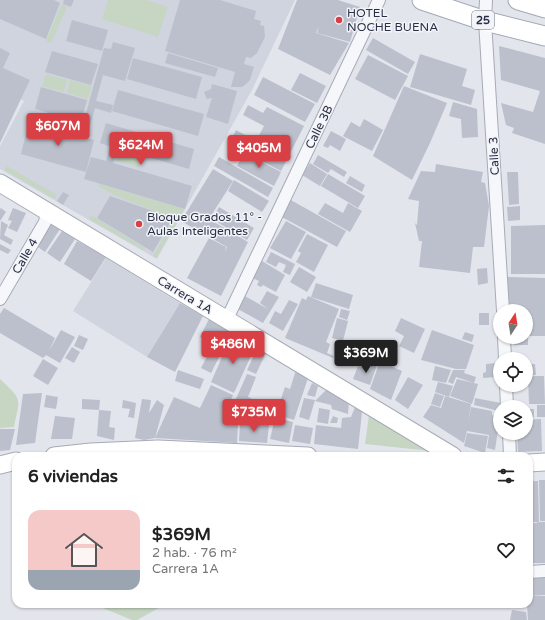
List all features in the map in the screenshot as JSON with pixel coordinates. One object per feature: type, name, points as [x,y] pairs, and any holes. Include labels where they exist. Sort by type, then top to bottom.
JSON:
[{"type":"main road","name":"25","points":[[422,0],[486,21],[545,36]]},
{"type":"main road","points":[[518,0],[545,8]]},
{"type":"street","name":"Calle 3B","points":[[227,320],[379,0]]},
{"type":"street","name":"Calle 3","points":[[486,0],[503,304]]},
{"type":"street","name":"Carrera 1A","points":[[0,183],[446,452]]},
{"type":"street","name":"Calle 4","points":[[0,299],[45,222],[47,211]]},
{"type":"street","points":[[509,440],[510,452]]},
{"type":"street","points":[[91,452],[158,449],[222,452]]},
{"type":"street","points":[[0,465],[12,462]]},
{"type":"street","points":[[533,463],[545,462]]},
{"type":"street","points":[[533,572],[545,571]]},
{"type":"shaded area","points":[[0,0],[295,0],[252,90],[157,259],[0,169],[0,146],[24,101],[0,88]]},
{"type":"shaded area","points":[[106,258],[180,303],[147,357],[73,311]]},
{"type":"green space","points":[[108,0],[146,0],[168,7],[158,37],[102,19]]},
{"type":"green space","points":[[62,4],[67,7],[51,43],[46,41]]},
{"type":"green space","points":[[46,74],[67,80],[64,92],[42,86]]},
{"type":"green space","points":[[70,80],[92,86],[88,99],[67,93]]},
{"type":"green space","points":[[117,151],[141,157],[139,167],[115,160]]},
{"type":"green space","points":[[7,166],[57,195],[55,199],[4,170]]},
{"type":"green space","points":[[99,184],[184,209],[178,220],[116,196],[98,186]]},
{"type":"green space","points":[[91,215],[145,248],[143,250],[89,219]]},
{"type":"green space","points":[[174,219],[178,221],[156,258],[153,256]]},
{"type":"green space","points":[[0,379],[13,392],[18,400],[18,410],[14,427],[0,428]]},
{"type":"green space","points":[[369,415],[431,451],[365,444]]},
{"type":"green space","points":[[103,608],[159,608],[137,620],[132,620]]},
{"type":"building","points":[[0,0],[54,0],[60,3],[46,39],[0,19]]},
{"type":"building","points":[[64,0],[74,0],[71,7],[63,4]]},
{"type":"building","points":[[180,0],[220,0],[256,11],[254,19],[261,21],[260,25],[264,26],[265,37],[257,53],[251,58],[246,57],[244,64],[254,67],[250,80],[245,85],[242,87],[231,87],[235,72],[165,51]]},
{"type":"building","points":[[297,0],[338,0],[360,7],[350,42],[317,33],[319,26],[316,33],[349,43],[330,75],[278,49]]},
{"type":"building","points":[[72,20],[108,30],[102,51],[66,41]]},
{"type":"building","points":[[373,38],[415,62],[408,74],[366,50]]},
{"type":"building","points":[[113,42],[135,48],[125,81],[103,75],[96,101],[113,105],[111,113],[95,108],[87,137],[80,135],[104,48],[111,49]]},
{"type":"building","points":[[499,46],[545,58],[545,144],[512,133],[514,128],[506,125],[501,103],[533,112],[540,91],[501,80]]},
{"type":"building","points":[[0,48],[10,53],[3,68],[30,80],[0,143]]},
{"type":"building","points":[[52,51],[98,64],[91,85],[45,72]]},
{"type":"building","points":[[168,53],[218,68],[215,77],[165,63]]},
{"type":"building","points":[[420,54],[467,69],[462,86],[475,90],[471,105],[410,87]]},
{"type":"building","points":[[368,55],[408,76],[395,100],[355,79]]},
{"type":"building","points":[[133,58],[202,77],[196,99],[127,79]]},
{"type":"building","points":[[300,73],[326,86],[317,103],[291,90]]},
{"type":"building","points":[[263,77],[315,104],[305,122],[254,95]]},
{"type":"building","points":[[212,84],[237,91],[228,124],[206,117],[212,98],[207,99],[204,92],[211,89]]},
{"type":"building","points":[[404,86],[447,103],[412,180],[373,156]]},
{"type":"building","points":[[41,87],[87,100],[81,122],[35,109]]},
{"type":"building","points":[[118,90],[204,114],[198,136],[112,111]]},
{"type":"building","points":[[453,102],[477,109],[478,137],[462,138],[461,119],[449,116]]},
{"type":"building","points":[[248,105],[263,113],[267,107],[304,126],[281,171],[229,144],[236,130],[256,141],[264,126],[243,115]]},
{"type":"building","points":[[364,119],[383,130],[372,151],[343,136],[351,122],[360,127]]},
{"type":"building","points":[[29,122],[94,140],[86,172],[21,154]]},
{"type":"building","points":[[106,123],[194,149],[189,169],[117,148],[113,163],[192,186],[185,209],[84,179],[91,157],[106,161],[110,147],[115,148],[100,143]]},
{"type":"building","points":[[331,131],[346,139],[340,151],[330,145],[328,148],[323,146]]},
{"type":"building","points":[[244,153],[281,172],[274,186],[237,166]]},
{"type":"building","points":[[318,155],[347,172],[344,177],[331,169],[328,173],[313,164]]},
{"type":"building","points":[[219,157],[273,188],[268,197],[214,166]]},
{"type":"building","points":[[310,163],[327,174],[320,186],[302,175]]},
{"type":"building","points":[[436,164],[483,172],[481,182],[485,183],[489,206],[484,247],[473,247],[470,273],[419,267],[422,241],[419,241],[415,223],[417,225],[419,201],[408,199],[421,171],[435,172]]},
{"type":"building","points":[[213,169],[233,181],[209,219],[248,242],[221,296],[187,278],[209,238],[226,247],[225,252],[227,247],[181,221]]},
{"type":"building","points":[[507,172],[518,172],[519,204],[509,205]]},
{"type":"building","points":[[328,174],[365,196],[358,208],[321,186]]},
{"type":"building","points":[[350,176],[365,185],[362,192],[346,183]]},
{"type":"building","points":[[234,180],[269,201],[262,212],[228,191]]},
{"type":"building","points":[[63,192],[69,195],[63,205],[57,201]]},
{"type":"building","name":"Bloque Grados 11° - Aulas Inteligentes","points":[[110,196],[173,218],[153,252],[97,218]]},
{"type":"building","points":[[289,199],[346,231],[337,247],[280,216]]},
{"type":"building","points":[[325,203],[343,213],[348,203],[362,211],[350,232],[318,214]]},
{"type":"building","points":[[520,206],[520,220],[508,221],[507,207]]},
{"type":"building","points":[[219,207],[254,228],[247,240],[212,219]]},
{"type":"building","points":[[1,208],[6,212],[0,221],[0,209]]},
{"type":"building","points":[[13,208],[26,213],[17,232],[8,228],[12,221],[8,220]]},
{"type":"building","points":[[1,221],[8,225],[4,235],[13,240],[11,245],[0,239]]},
{"type":"building","points":[[286,221],[306,232],[291,259],[270,248]]},
{"type":"building","points":[[50,223],[60,229],[45,252],[35,245]]},
{"type":"building","points":[[545,225],[545,274],[511,274],[511,226]]},
{"type":"building","points":[[62,231],[75,239],[60,262],[47,253]]},
{"type":"building","points":[[307,234],[328,245],[314,272],[296,262],[301,253],[298,251]]},
{"type":"building","points":[[77,241],[106,257],[91,281],[64,264]]},
{"type":"building","points":[[0,244],[11,250],[8,254],[0,250]]},
{"type":"building","points":[[271,252],[295,264],[290,275],[283,272],[286,265],[279,262],[276,267],[266,262]]},
{"type":"building","points":[[262,261],[285,275],[276,292],[263,285],[261,287],[257,285],[259,281],[252,278]]},
{"type":"building","points":[[299,267],[316,277],[307,292],[290,282]]},
{"type":"building","points":[[487,268],[488,283],[478,285],[477,269]]},
{"type":"building","points":[[507,277],[545,278],[545,336],[533,336],[533,304],[506,304]]},
{"type":"building","points":[[316,283],[353,295],[349,309],[311,297]]},
{"type":"building","points":[[267,291],[279,297],[263,323],[236,308],[243,295],[268,309],[260,303]]},
{"type":"building","points":[[308,296],[339,309],[326,342],[330,344],[327,353],[334,356],[333,358],[285,338],[302,298],[306,300]]},
{"type":"building","points":[[289,300],[298,304],[283,331],[269,323],[275,311],[281,314]]},
{"type":"building","points":[[180,303],[203,316],[175,372],[147,357]]},
{"type":"building","points":[[4,308],[55,338],[49,351],[61,330],[75,337],[60,363],[46,355],[43,358],[0,333],[0,314]]},
{"type":"building","points":[[341,309],[350,311],[347,320],[339,317]]},
{"type":"building","points":[[479,313],[489,313],[489,325],[479,325]]},
{"type":"building","points":[[337,318],[348,321],[343,341],[332,338]]},
{"type":"building","points":[[401,318],[425,329],[414,353],[399,346],[404,336],[395,331]]},
{"type":"building","points":[[209,319],[233,330],[211,373],[201,368],[214,343],[200,337]]},
{"type":"building","points":[[432,330],[474,345],[466,369],[456,369],[421,360]]},
{"type":"building","points":[[465,332],[474,335],[472,342],[462,339]]},
{"type":"building","points":[[79,335],[88,339],[83,350],[74,346]]},
{"type":"building","points":[[231,337],[255,347],[234,393],[211,382]]},
{"type":"building","points":[[362,343],[376,348],[372,357],[360,350]]},
{"type":"building","points":[[514,344],[528,344],[528,345]]},
{"type":"building","points":[[72,347],[80,352],[74,363],[65,358]]},
{"type":"building","points":[[257,349],[266,353],[256,374],[247,370]]},
{"type":"building","points":[[362,355],[372,359],[369,367],[359,364]]},
{"type":"building","points":[[43,359],[58,368],[48,385],[33,376]]},
{"type":"building","points":[[373,360],[378,362],[370,385],[353,379],[358,366],[370,370]]},
{"type":"building","points":[[380,361],[402,371],[391,400],[370,389]]},
{"type":"building","points":[[493,363],[493,377],[483,378],[483,373],[486,372],[486,364]]},
{"type":"building","points":[[533,364],[535,364],[536,375],[533,375]]},
{"type":"building","points":[[435,366],[451,370],[446,383],[432,380]]},
{"type":"building","points":[[178,370],[204,379],[200,389],[175,381]]},
{"type":"building","points":[[296,370],[308,378],[294,420],[276,414],[285,387],[290,389]]},
{"type":"building","points":[[453,370],[465,370],[464,373],[476,377],[474,383],[456,377],[453,384],[448,382]]},
{"type":"building","points":[[247,374],[256,377],[248,397],[272,408],[265,425],[231,410]]},
{"type":"building","points":[[533,376],[544,376],[545,404],[533,404],[533,400],[529,400],[529,392],[533,392]]},
{"type":"building","points":[[408,377],[423,385],[408,409],[395,400]]},
{"type":"building","points":[[457,379],[478,384],[472,404],[450,396]]},
{"type":"building","points":[[438,382],[453,386],[449,397],[435,392]]},
{"type":"building","points":[[312,383],[318,386],[315,397],[307,395]]},
{"type":"building","points":[[211,385],[233,395],[226,411],[238,423],[237,443],[155,438],[174,397],[200,408]]},
{"type":"building","points":[[328,388],[349,401],[348,414],[332,409],[331,405],[315,401]]},
{"type":"building","points":[[42,393],[35,443],[16,445],[23,394]]},
{"type":"building","points":[[435,393],[444,396],[440,407],[431,404]]},
{"type":"building","points":[[46,395],[58,397],[56,409],[44,407]]},
{"type":"building","points":[[445,396],[471,404],[468,423],[471,407],[492,411],[493,440],[497,440],[495,450],[487,448],[489,435],[467,431],[464,443],[423,417],[431,405],[441,408]]},
{"type":"building","points":[[304,398],[315,400],[309,420],[299,417]]},
{"type":"building","points":[[475,398],[493,401],[493,410],[474,405]]},
{"type":"building","points":[[82,399],[100,400],[99,410],[82,409]]},
{"type":"building","points":[[142,399],[151,400],[149,413],[157,400],[164,405],[155,438],[144,440],[135,438]]},
{"type":"building","points":[[123,400],[136,403],[134,418],[128,417],[130,409],[122,408]]},
{"type":"building","points":[[358,400],[362,412],[358,449],[314,444],[316,425],[341,428],[342,418],[351,417]]},
{"type":"building","points":[[537,405],[545,405],[545,417],[537,417]]},
{"type":"building","points":[[319,408],[330,410],[328,424],[317,422]]},
{"type":"building","points":[[99,410],[111,411],[109,427],[115,428],[114,440],[97,436]]},
{"type":"building","points":[[55,416],[75,418],[72,439],[51,439]]},
{"type":"building","points":[[333,416],[338,418],[337,423],[330,423]]},
{"type":"building","points":[[275,418],[293,422],[289,443],[270,439]]},
{"type":"building","points":[[541,419],[542,451],[518,452],[517,440],[533,440],[533,420]]},
{"type":"building","points":[[240,423],[269,425],[267,443],[239,441]]},
{"type":"building","points":[[295,425],[313,428],[310,444],[292,441]]},
{"type":"building","points":[[0,429],[15,429],[10,450],[0,451]]},
{"type":"building","points":[[467,433],[488,436],[485,452],[464,446]]},
{"type":"building","points":[[539,480],[545,480],[545,521],[540,521]]},
{"type":"building","points":[[533,481],[538,481],[539,522],[533,522]]},
{"type":"building","points":[[545,522],[545,563],[533,563],[533,523]]},
{"type":"building","points":[[545,576],[545,595],[533,596],[533,577]]},
{"type":"building","points":[[533,596],[545,596],[545,620],[528,620],[527,608],[533,608]]},
{"type":"building","points":[[512,610],[526,612],[527,620],[510,620]]},
{"type":"place","name":"HOTEL NOCHE BUENA","points":[[339,20]]},
{"type":"place","name":"Bloque Grados 11° - Aulas Inteligentes","points":[[139,224]]}]
